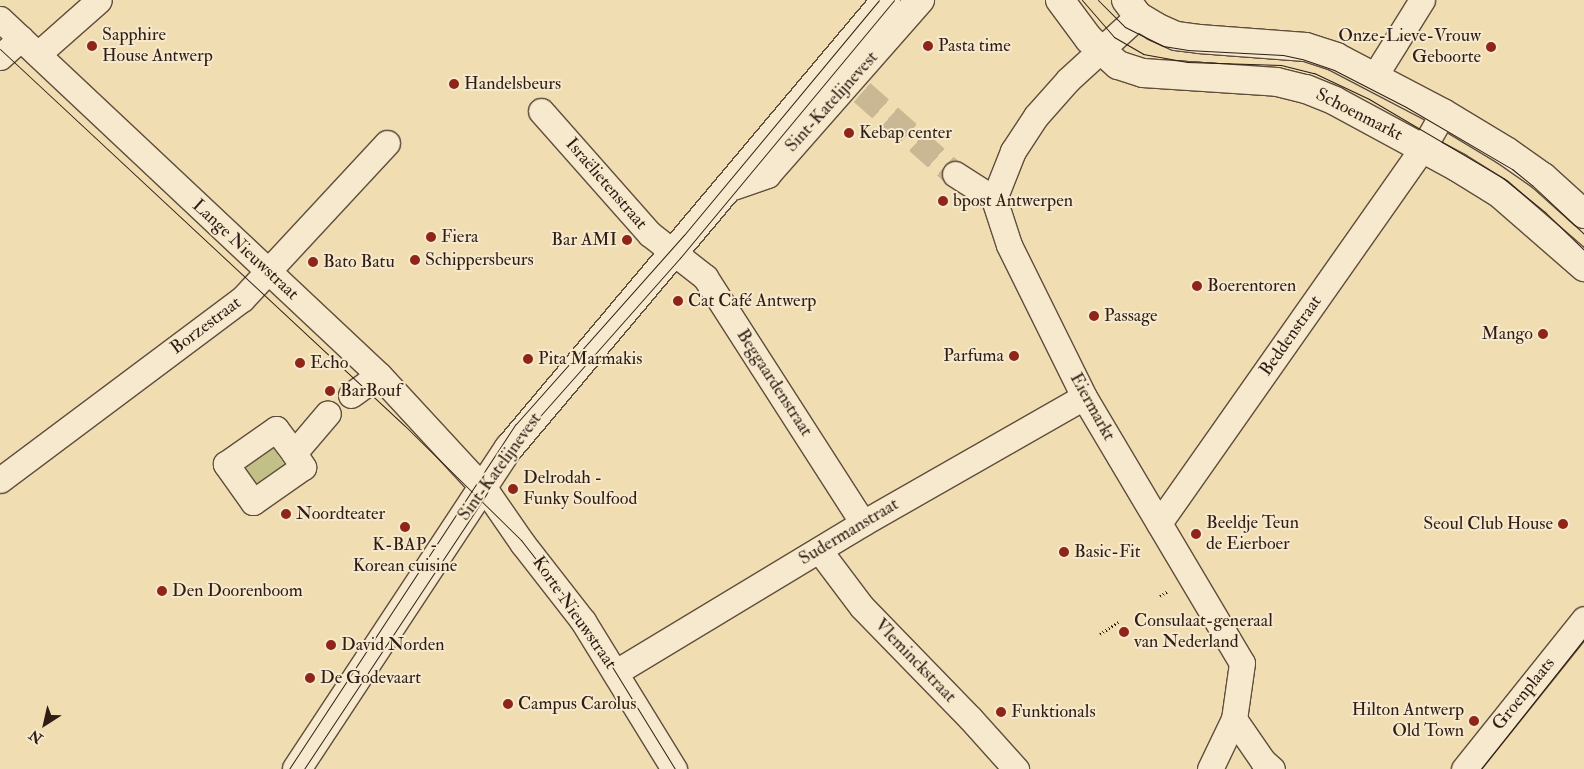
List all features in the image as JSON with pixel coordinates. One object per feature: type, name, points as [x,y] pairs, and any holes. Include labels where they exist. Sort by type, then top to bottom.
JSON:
[{"type":"street","points":[[0,57],[29,46],[98,0]]},
{"type":"street","name":"Sint-Katelijnevest","points":[[298,769],[482,487],[522,431],[731,186],[886,0]]},
{"type":"street","name":"Sint-Katelijnevest","points":[[731,186],[767,174],[856,87],[920,0]]},
{"type":"street","name":"Schoenmarkt","points":[[1060,0],[1089,39],[1099,50],[1118,65],[1143,73],[1277,82],[1306,89],[1335,101],[1423,148],[1498,192],[1584,267]]},
{"type":"street","points":[[1374,77],[1422,0]]},
{"type":"street","points":[[955,174],[994,200],[1012,151],[1036,116],[1099,50],[1132,8],[1176,36],[1199,40],[1272,43],[1306,47],[1336,57],[1443,113],[1514,156],[1543,177],[1584,214]]},
{"type":"street","name":"Lange Nieuwstraat","points":[[0,19],[379,375],[482,487]]},
{"type":"street","name":"Israëlietenstraat","points":[[542,111],[650,234],[674,253]]},
{"type":"street","name":"Beddenstraat","points":[[1159,523],[1423,148],[1443,113]]},
{"type":"street","name":"Borzestraat","points":[[0,480],[242,300],[387,143]]},
{"type":"street","name":"Eiermarkt","points":[[994,200],[1009,245],[1084,397],[1242,663],[1234,720],[1210,769]]},
{"type":"street","name":"Beggaardenstraat","points":[[674,253],[705,276],[863,522]]},
{"type":"street","points":[[351,396],[379,375]]},
{"type":"street","name":"Sudermanstraat","points":[[616,672],[863,522],[1084,397]]},
{"type":"street","points":[[294,453],[328,413]]},
{"type":"street","name":"Korte Nieuwstraat","points":[[482,487],[583,621],[674,769]]},
{"type":"street","name":"Vleminckstraat","points":[[819,550],[862,607],[970,718],[1016,769]]},
{"type":"street","name":"Groenplaats","points":[[1464,769],[1584,619]]},
{"type":"street","points":[[1234,720],[1263,761],[1272,769]]},
{"type":"path","points":[[1100,634],[1120,621]]},
{"type":"shaded area","points":[[272,446],[285,465],[253,487],[240,468]]},
{"type":"tunnel","points":[[862,92],[955,174]]},
{"type":"tram line","points":[[289,769],[516,424],[684,235],[879,0]]},
{"type":"tram line","points":[[304,769],[482,501],[514,449],[541,415],[680,258],[894,0]]},
{"type":"tram line","points":[[1082,0],[1114,37],[1143,54],[1187,62],[1281,65],[1314,73],[1369,99],[1503,178],[1546,213],[1584,250]]},
{"type":"tram line","points":[[1098,0],[1125,27],[1163,46],[1187,50],[1283,55],[1302,59],[1334,70],[1406,107],[1512,169],[1532,185],[1584,234]]},
{"type":"tram line","points":[[0,49],[405,426],[521,540],[584,621],[675,769]]},
{"type":"tram line","points":[[1481,769],[1584,639]]},
{"type":"place","name":"Sapphire House Antwerp","points":[[92,46]]},
{"type":"place","name":"Pasta time","points":[[928,46]]},
{"type":"place","name":"Onze-Lieve-Vrouw Geboorte","points":[[1491,47]]},
{"type":"place","name":"Handelsbeurs","points":[[454,84]]},
{"type":"place","name":"Kebap center","points":[[849,133]]},
{"type":"place","name":"bpost Antwerpen","points":[[943,201]]},
{"type":"place","name":"Fiera","points":[[431,237]]},
{"type":"place","name":"Bar AMI","points":[[627,240]]},
{"type":"place","name":"Schippersbeurs","points":[[415,260]]},
{"type":"place","name":"Bato Batu","points":[[313,262]]},
{"type":"place","name":"Boerentoren","points":[[1197,286]]},
{"type":"place","name":"Cat Café Antwerp","points":[[678,301]]},
{"type":"place","name":"Passage","points":[[1094,316]]},
{"type":"place","name":"Mango","points":[[1543,334]]},
{"type":"place","name":"Parfuma","points":[[1014,356]]},
{"type":"place","name":"Pita Marmakis","points":[[528,359]]},
{"type":"place","name":"Echo","points":[[300,363]]},
{"type":"place","name":"BarBouf","points":[[330,391]]},
{"type":"place","name":"Delrodah - Funky Soulfood","points":[[513,489]]},
{"type":"place","name":"Noordteater","points":[[286,514]]},
{"type":"place","name":"Seoul Club House","points":[[1563,524]]},
{"type":"place","name":"K-BAP - Korean cuisine","points":[[405,527]]},
{"type":"place","name":"Beeldje Teun de Eierboer","points":[[1196,534]]},
{"type":"place","name":"Basic-Fit","points":[[1064,552]]},
{"type":"place","name":"Den Doorenboom","points":[[162,591]]},
{"type":"place","name":"Consulaat-generaal van Nederland","points":[[1124,632]]},
{"type":"place","name":"David Norden","points":[[331,645]]},
{"type":"place","name":"De Godevaart","points":[[310,678]]},
{"type":"place","name":"Campus Carolus","points":[[508,704]]},
{"type":"place","name":"Funktionals","points":[[1001,712]]},
{"type":"place","name":"Hilton Antwerp Old Town","points":[[1474,721]]}]
